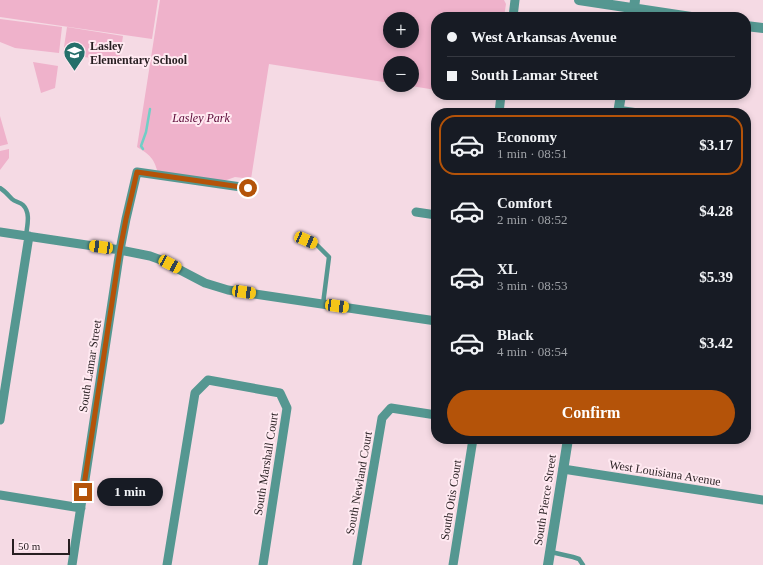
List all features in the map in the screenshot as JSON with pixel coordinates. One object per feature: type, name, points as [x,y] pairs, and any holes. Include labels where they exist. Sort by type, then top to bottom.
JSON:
[{"type":"street","points":[[514,12],[515,0]]},
{"type":"street","points":[[579,0],[659,12]]},
{"type":"street","points":[[751,27],[763,28]]},
{"type":"street","name":"South Lamar Street","points":[[72,565],[120,250],[137,172],[248,188]]},
{"type":"street","points":[[416,212],[431,214]]},
{"type":"street","points":[[0,232],[120,250],[161,260],[205,283],[228,290],[431,320]]},
{"type":"street","points":[[0,420],[27,236]]},
{"type":"street","name":"South Marshall Court","points":[[167,565],[195,393],[208,380],[280,393],[288,408],[262,565]]},
{"type":"street","name":"South Newland Court","points":[[357,565],[382,418],[391,408],[431,414]]},
{"type":"street","name":"South Otis Court","points":[[453,565],[472,444]]},
{"type":"street","name":"South Pierce Street","points":[[548,565],[567,444]]},
{"type":"street","name":"West Louisiana Avenue","points":[[563,469],[763,500]]},
{"type":"street","points":[[0,495],[81,508]]},
{"type":"lane","points":[[0,188],[13,200],[22,204],[27,210],[27,236]]},
{"type":"lane","points":[[306,240],[317,245],[329,257],[323,304]]},
{"type":"lane","points":[[550,552],[579,559],[583,565]]},
{"type":"green space","points":[[0,0],[158,0],[152,39],[0,17]]},
{"type":"green space","name":"Lasley Park","points":[[160,0],[504,0],[506,4],[505,12],[431,12],[431,89],[419,87],[419,56],[383,56],[383,82],[269,64],[251,179],[235,177],[221,182],[158,173],[151,157],[137,147]]},
{"type":"green space","points":[[0,19],[62,27],[59,53],[15,48],[0,42]]},
{"type":"green space","points":[[67,27],[123,36],[119,62],[63,54]]},
{"type":"green space","points":[[33,62],[58,66],[55,88],[41,93]]},
{"type":"green space","points":[[0,116],[8,144],[0,146]]},
{"type":"green space","points":[[9,149],[9,158],[0,170],[0,151]]},
{"type":"waterway","points":[[143,149],[141,146],[146,132],[150,109]]},
{"type":"place","name":"Lasley Elementary School","points":[[74,72]]},
{"type":"route","points":[[83,492],[120,250],[137,172],[248,188]]}]
